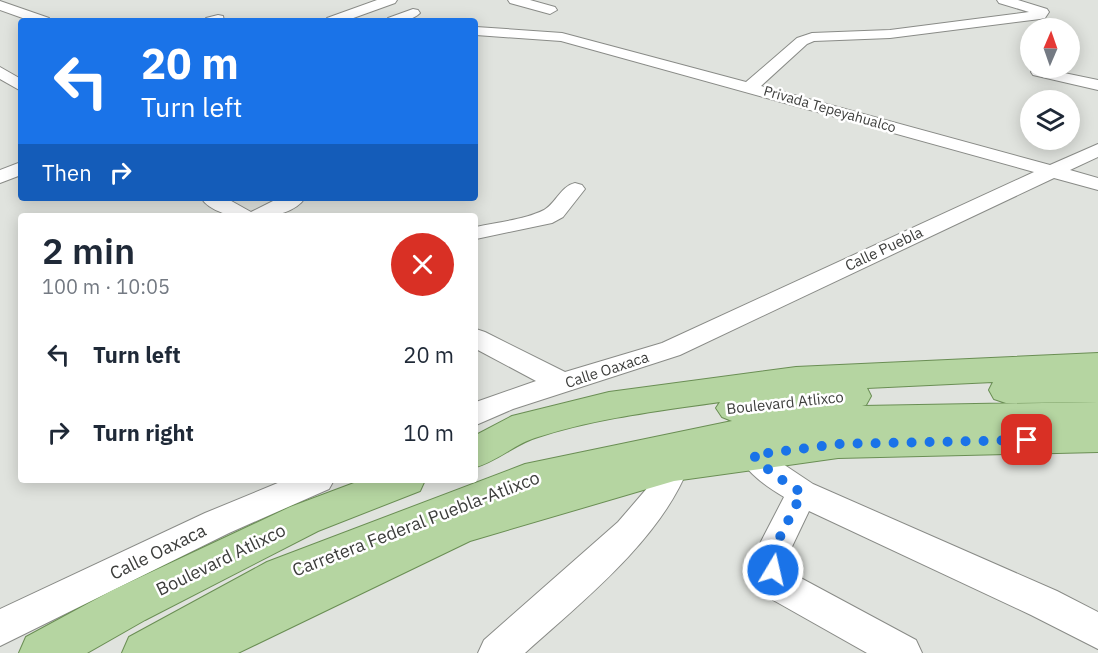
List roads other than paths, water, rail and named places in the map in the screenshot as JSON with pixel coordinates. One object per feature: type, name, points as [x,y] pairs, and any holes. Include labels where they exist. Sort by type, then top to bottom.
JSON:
[{"type":"main road","points":[[478,452],[525,426],[609,405],[796,379],[1098,365]]},
{"type":"main road","name":"Boulevard Atlixco","points":[[478,453],[583,429],[658,416],[861,408],[1098,388]]},
{"type":"main road","name":"Carretera Federal Puebla-Atlixco","points":[[145,653],[282,576],[539,474],[861,408],[1098,415]]},
{"type":"main road","points":[[192,653],[461,526],[674,466],[838,444],[1098,438]]},
{"type":"main road","name":"Boulevard Atlixco","points":[[42,653],[129,605],[304,519],[398,483]]},
{"type":"street","points":[[340,18],[390,0]]},
{"type":"street","points":[[514,0],[550,10]]},
{"type":"street","points":[[750,87],[802,41],[812,37],[890,34],[1040,15],[1042,12],[1004,0]]},
{"type":"street","points":[[0,5],[36,18]]},
{"type":"street","points":[[400,18],[413,13]]},
{"type":"street","name":"Privada Tepeyahualco","points":[[478,31],[562,37],[1098,184]]},
{"type":"street","points":[[534,52],[562,37]]},
{"type":"street","points":[[0,71],[18,64]]},
{"type":"street","points":[[0,71],[18,84]]},
{"type":"street","points":[[1066,78],[1098,85]]},
{"type":"street","name":"Calle Puebla","points":[[670,349],[1098,150]]},
{"type":"street","points":[[0,177],[18,169]]},
{"type":"street","points":[[478,233],[544,218],[555,212],[575,189]]},
{"type":"street","points":[[216,201],[238,213]]},
{"type":"street","points":[[265,213],[289,201]]},
{"type":"street","points":[[478,340],[565,384]]},
{"type":"street","name":"Calle Oaxaca","points":[[478,413],[503,402],[670,349]]},
{"type":"street","points":[[753,455],[772,473],[802,493],[1044,603],[1098,631]]},
{"type":"street","points":[[497,653],[544,613],[643,520],[669,482],[674,466]]},
{"type":"street","name":"Calle Oaxaca","points":[[0,628],[217,523],[311,483]]},
{"type":"street","points":[[802,493],[771,555],[773,570],[785,588],[903,653]]}]
